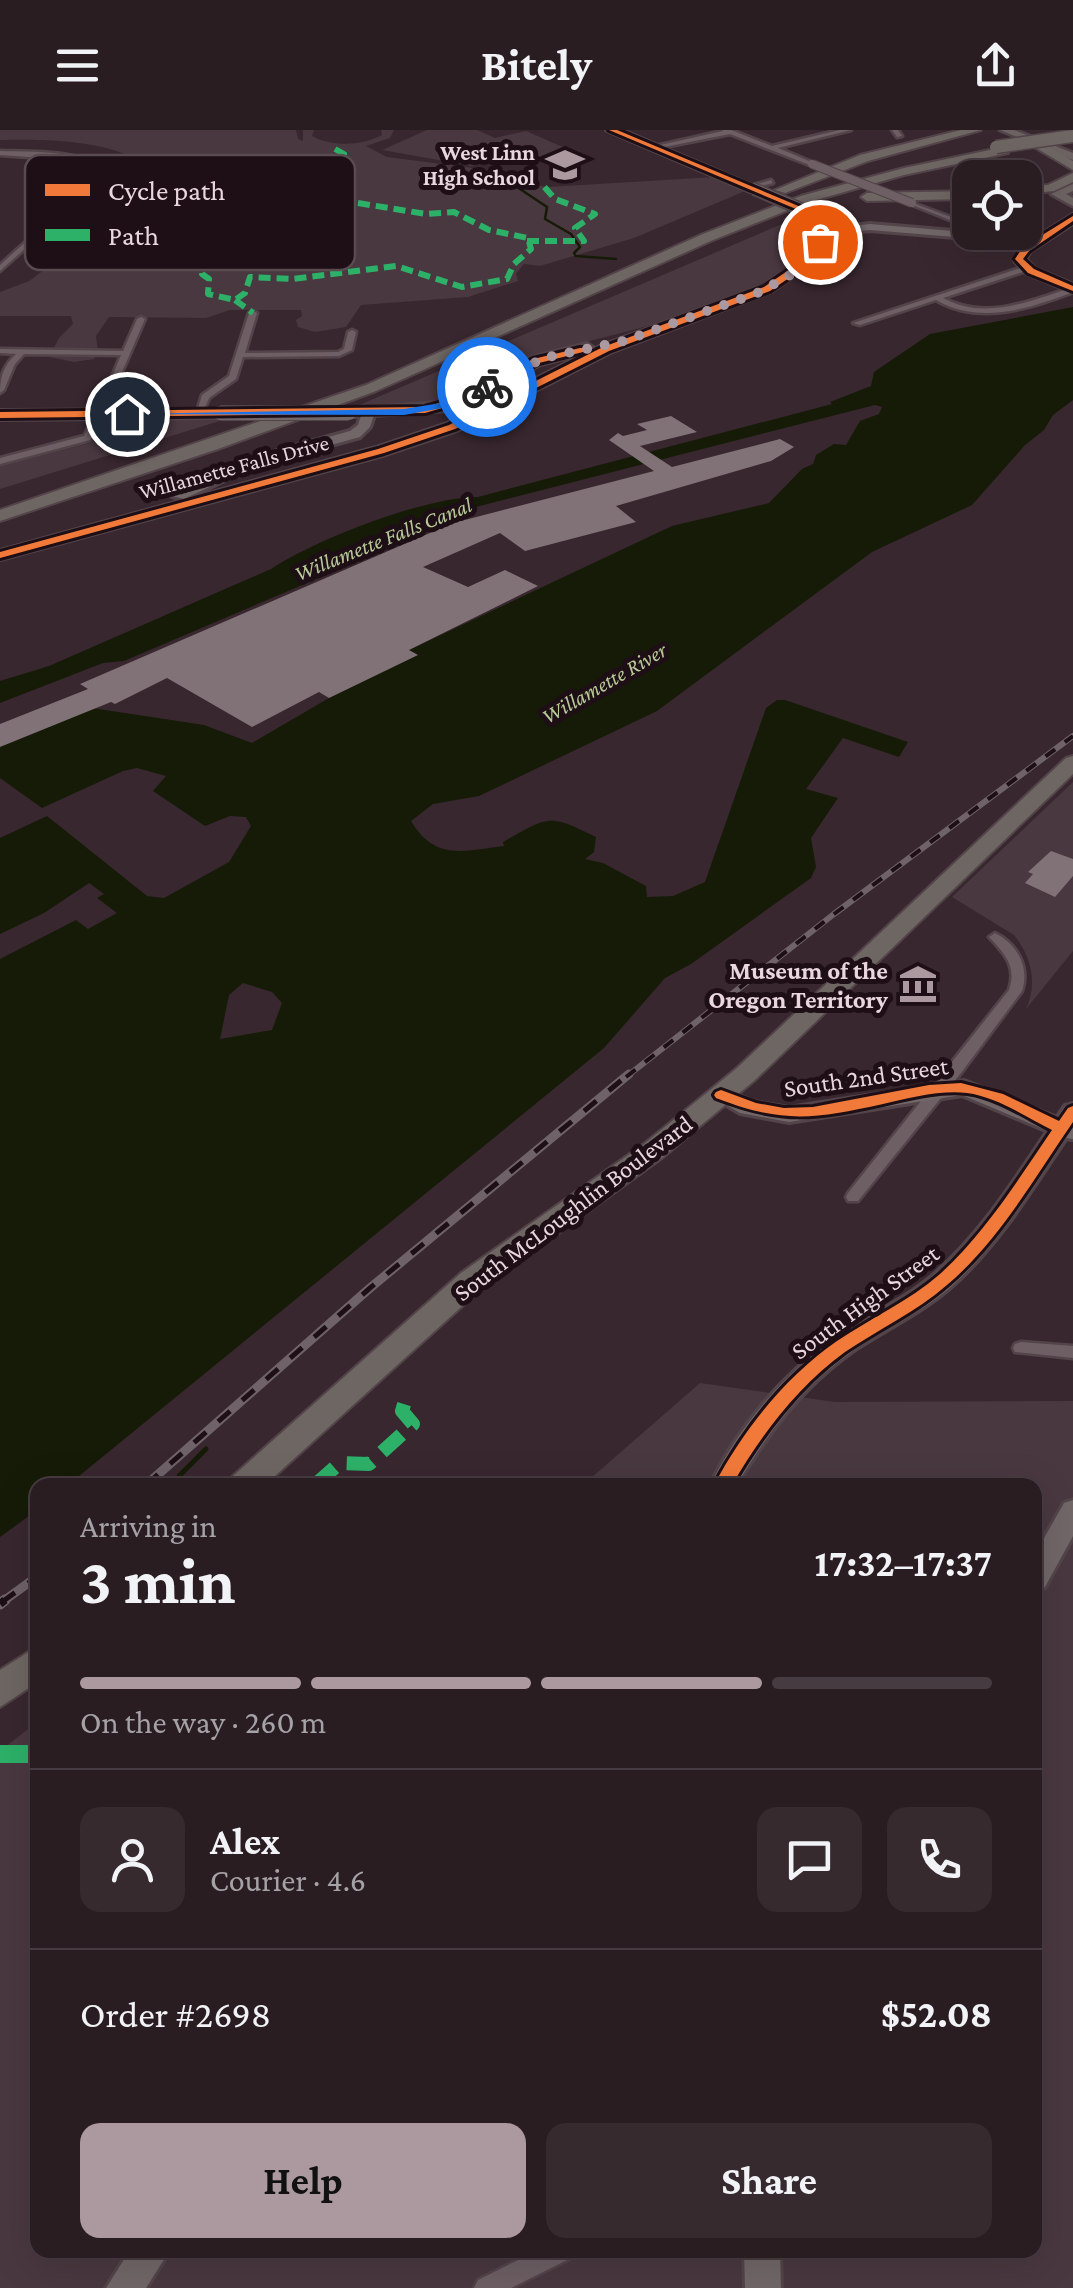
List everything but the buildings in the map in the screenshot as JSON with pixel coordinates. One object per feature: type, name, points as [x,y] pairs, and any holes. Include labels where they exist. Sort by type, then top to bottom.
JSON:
[{"type":"highway","points":[[709,229],[715,221],[821,173],[974,130]]},
{"type":"highway","points":[[0,499],[370,378],[709,229],[839,182],[1073,138]]},
{"type":"highway","points":[[0,516],[331,403],[419,368],[720,232],[802,200],[900,172],[1073,138]]},
{"type":"highway","points":[[1030,140],[1073,166]]},
{"type":"highway","points":[[992,160],[1004,151]]},
{"type":"highway","points":[[1042,190],[1073,177]]},
{"type":"highway","points":[[592,291],[812,206],[875,196],[952,195]]},
{"type":"highway","points":[[1042,196],[1067,200]]},
{"type":"highway","name":"South McLoughlin Boulevard","points":[[252,1478],[471,1281],[617,1178],[721,1095],[1073,762]]},
{"type":"highway","points":[[0,1691],[30,1667]]},
{"type":"main road","points":[[612,130],[848,228]]},
{"type":"main road","points":[[1004,130],[1073,157]]},
{"type":"main road","points":[[1067,200],[1073,187]]},
{"type":"main road","points":[[820,216],[826,236]]},
{"type":"main road","points":[[1042,238],[1073,218]]},
{"type":"main road","name":"Willamette Falls Drive","points":[[0,555],[422,438],[495,408],[582,359],[774,286],[799,267],[826,236],[848,228],[952,233]]},
{"type":"main road","points":[[1042,230],[1056,229]]},
{"type":"main road","points":[[1025,250],[1019,259],[1026,268],[1073,289]]},
{"type":"main road","points":[[0,415],[424,410],[456,403],[536,361],[624,341]]},
{"type":"main road","points":[[536,361],[582,359]]},
{"type":"main road","points":[[150,514],[230,470],[354,434],[364,427],[368,413]]},
{"type":"main road","name":"South 2nd Street","points":[[721,1095],[748,1108],[789,1115],[942,1090],[976,1090],[1069,1124]]},
{"type":"main road","name":"South High Street","points":[[728,1478],[769,1413],[806,1374],[841,1346],[931,1290],[956,1268],[1069,1124]]},
{"type":"main road","points":[[1042,1566],[1073,1512]]},
{"type":"main road","points":[[124,2288],[146,2258]]},
{"type":"main road","points":[[762,2258],[763,2288]]},
{"type":"street","points":[[771,148],[848,130]]},
{"type":"street","points":[[654,148],[727,131],[952,219]]},
{"type":"street","points":[[0,153],[25,156]]},
{"type":"street","points":[[752,188],[771,182]]},
{"type":"street","points":[[0,270],[25,247]]},
{"type":"street","points":[[858,323],[1026,268]]},
{"type":"street","points":[[938,298],[960,309],[994,310],[1073,289]]},
{"type":"street","points":[[199,413],[205,398],[230,382],[253,313]]},
{"type":"street","points":[[110,391],[141,319]]},
{"type":"street","points":[[241,355],[344,352],[352,332]]},
{"type":"street","points":[[0,351],[126,353]]},
{"type":"street","points":[[0,390],[11,363],[21,353]]},
{"type":"street","points":[[0,462],[87,438],[100,414]]},
{"type":"street","points":[[853,1197],[942,1090],[1019,984],[1017,962],[995,938]]},
{"type":"street","points":[[1020,1348],[1073,1352]]},
{"type":"street","points":[[486,2288],[547,2258]]},
{"type":"shaded area","points":[[0,130],[296,130],[298,139],[303,141],[303,130],[314,130],[312,136],[320,140],[347,144],[374,139],[382,135],[381,130],[394,130],[390,138],[366,146],[387,157],[511,173],[508,177],[516,182],[548,187],[715,177],[745,191],[634,238],[540,266],[524,264],[516,274],[518,281],[468,297],[361,305],[346,327],[315,332],[298,327],[296,320],[302,316],[301,310],[230,310],[206,318],[109,317],[96,336],[98,352],[94,359],[74,362],[49,357],[59,338],[73,324],[71,316],[0,316],[0,292],[29,281],[44,270],[355,270],[355,155],[126,155],[81,143],[0,140]]},
{"type":"shaded area","points":[[427,130],[477,130],[495,138],[526,131],[572,151],[541,158],[507,142],[514,147],[512,152],[472,166],[382,150]]},
{"type":"shaded area","points":[[803,215],[815,220],[817,229],[807,243],[777,274],[744,293],[685,315],[530,357],[458,397],[415,404],[357,406]]},
{"type":"shaded area","points":[[141,419],[226,419],[0,489],[0,466],[90,443]]},
{"type":"shaded area","points":[[1073,782],[1073,951],[1026,1009],[1032,980],[1020,943],[1014,935],[952,897]]},
{"type":"shaded area","points":[[700,1383],[835,1402],[1073,1401],[1073,2288],[0,2288],[0,1751],[30,1727],[30,2258],[1042,2258],[1042,1478],[591,1478]]},
{"type":"water","points":[[1073,307],[1073,400],[1053,415],[1044,430],[1025,445],[972,505],[872,552],[657,711],[479,796],[433,804],[411,821],[420,834],[440,848],[463,851],[504,846],[503,842],[530,827],[558,821],[596,837],[594,852],[585,859],[603,863],[646,886],[647,897],[673,896],[705,882],[766,708],[777,700],[785,700],[908,742],[899,757],[843,738],[806,789],[838,798],[811,838],[816,867],[811,878],[691,964],[665,978],[604,1048],[77,1478],[30,1478],[30,1515],[0,1537],[0,959],[76,920],[88,929],[117,913],[97,898],[104,894],[89,883],[44,913],[0,934],[0,838],[47,816],[147,896],[164,898],[229,862],[251,826],[246,817],[230,816],[205,826],[153,791],[166,776],[137,768],[42,808],[0,778],[0,746],[92,708],[204,725],[252,743],[329,698],[417,655],[409,650],[672,526],[769,503],[802,469],[813,464],[816,455],[834,444],[846,445],[860,421],[879,414],[882,407],[875,405],[468,509],[450,522],[124,661],[103,663],[0,703],[0,681],[49,666],[271,569],[342,533],[401,512],[478,497],[832,404],[871,386],[874,372],[930,334]],"holes":[[[243,983],[272,992],[282,1003],[272,1030],[220,1039],[229,995]]]},
{"type":"waterway","points":[[485,174],[511,183],[547,207],[545,219],[571,234],[580,247],[574,253],[576,256],[616,259]]},
{"type":"waterway","points":[[182,1478],[179,1476],[206,1449]]},
{"type":"railway","points":[[626,1077],[834,914],[1073,736]]},
{"type":"railway","points":[[154,1478],[370,1288],[629,1074]]},
{"type":"railway","points":[[2,1602],[30,1582]]},
{"type":"railway","points":[[0,1604],[5,1600]]},
{"type":"marked path","points":[[335,149],[343,155]]},
{"type":"marked path","points":[[527,241],[584,241],[575,228],[595,214],[555,199],[541,183]]},
{"type":"marked path","points":[[235,300],[245,293],[250,277],[293,279],[396,266],[462,287],[507,279],[514,264],[531,249],[528,238],[489,230],[454,212],[426,214],[355,203]]},
{"type":"marked path","points":[[201,270],[209,279],[208,294],[235,300]]},
{"type":"marked path","points":[[235,300],[253,313]]},
{"type":"marked path","points":[[323,1478],[340,1463],[369,1464],[413,1424],[402,1411],[406,1398]]},
{"type":"marked path","points":[[0,1754],[30,1754]]},
{"type":"cycle path","points":[[612,130],[847,228]]},
{"type":"cycle path","points":[[1073,218],[1026,249],[1019,259],[1031,271],[1073,289]]},
{"type":"cycle path","points":[[0,555],[381,451],[452,427],[606,349],[767,289],[799,267],[826,236],[847,228]]},
{"type":"cycle path","points":[[0,415],[425,410],[470,397],[536,361],[580,350]]},
{"type":"cycle path","points":[[721,1095],[754,1107],[813,1112],[929,1090],[972,1089],[998,1097],[1061,1128]]},
{"type":"cycle path","points":[[727,1478],[760,1427],[805,1376],[841,1347],[931,1290],[961,1263],[995,1223],[1073,1111]]},
{"type":"way so far","points":[[487,387],[544,358],[624,341],[774,286],[792,274],[820,242]]},
{"type":"place","name":"West Linn High School","points":[[565,165]]},
{"type":"place","name":"Museum of the Oregon Territory","points":[[918,984]]},
{"type":"route","points":[[127,414],[404,412],[456,403],[487,387]]},
{"type":"water label","name":"Willamette Falls Canal","points":[[383,539]]},
{"type":"water label","name":"Willamette River","points":[[604,683]]}]
